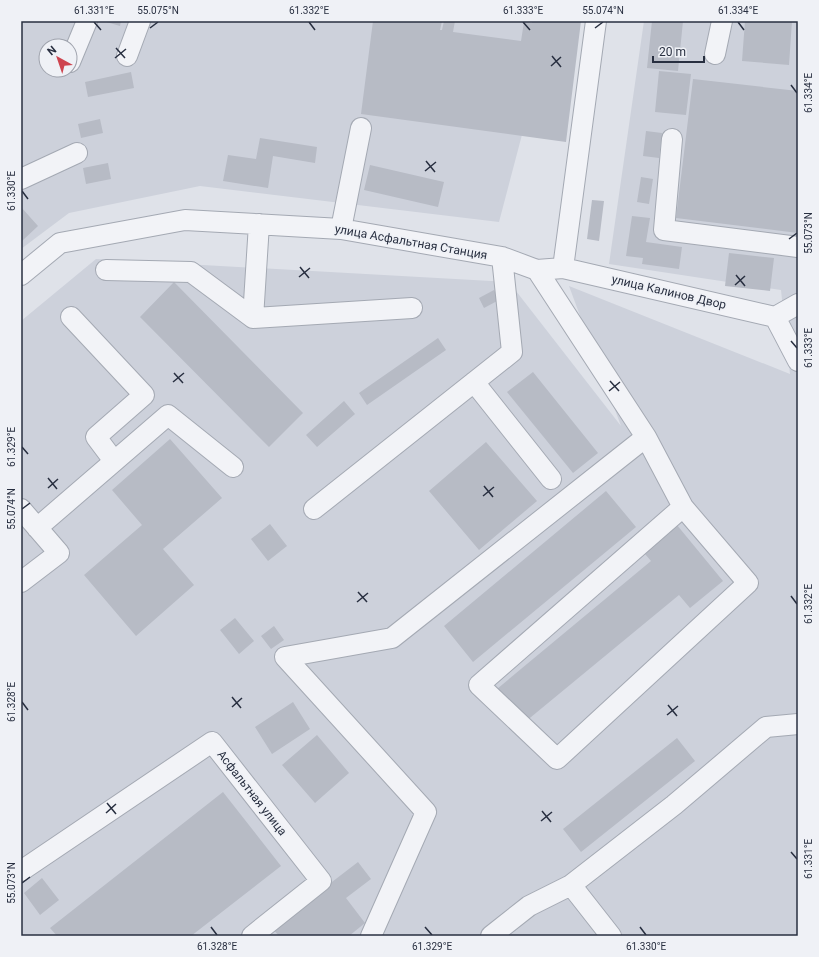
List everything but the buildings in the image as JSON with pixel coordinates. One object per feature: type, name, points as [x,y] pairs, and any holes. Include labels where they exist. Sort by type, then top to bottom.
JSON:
[{"type":"street","points":[[78,43],[87,21]]},
{"type":"street","points":[[127,56],[140,21]]},
{"type":"street","points":[[563,268],[596,21]]},
{"type":"street","points":[[715,54],[722,21]]},
{"type":"street","points":[[341,229],[361,128]]},
{"type":"street","points":[[672,139],[664,230],[798,247]]},
{"type":"street","points":[[21,179],[77,153]]},
{"type":"street","name":"улица Асфальтная Станция","points":[[21,275],[60,243],[185,220],[341,229],[502,258],[537,270],[563,268]]},
{"type":"street","points":[[253,318],[259,224]]},
{"type":"street","points":[[314,509],[512,352],[502,258]]},
{"type":"street","name":"улица Калинов Двор","points":[[563,268],[775,316]]},
{"type":"street","points":[[106,270],[191,272],[253,318],[412,308]]},
{"type":"street","points":[[537,270],[646,437],[683,507],[748,584],[557,760],[479,685],[683,507]]},
{"type":"street","points":[[798,304],[775,316],[798,361]]},
{"type":"street","points":[[71,317],[144,395],[96,437],[114,461]]},
{"type":"street","points":[[474,382],[551,479]]},
{"type":"street","points":[[37,528],[168,415],[233,467]]},
{"type":"street","points":[[371,936],[426,812],[285,657],[392,638],[646,437]]},
{"type":"street","points":[[21,509],[59,553],[21,582]]},
{"type":"street","points":[[491,936],[529,906],[571,885],[674,805],[766,727],[798,724]]},
{"type":"street","name":"Асфальтная улица","points":[[21,871],[212,742],[321,881],[252,936]]},
{"type":"street","points":[[571,885],[611,936]]},
{"type":"shaded area","points":[[21,21],[552,21],[499,222],[200,186],[69,213],[21,249]]},
{"type":"shaded area","points":[[644,21],[798,21],[798,936],[21,936],[21,321],[96,259],[509,282],[621,426],[569,286],[790,374],[781,290],[609,264]]}]
